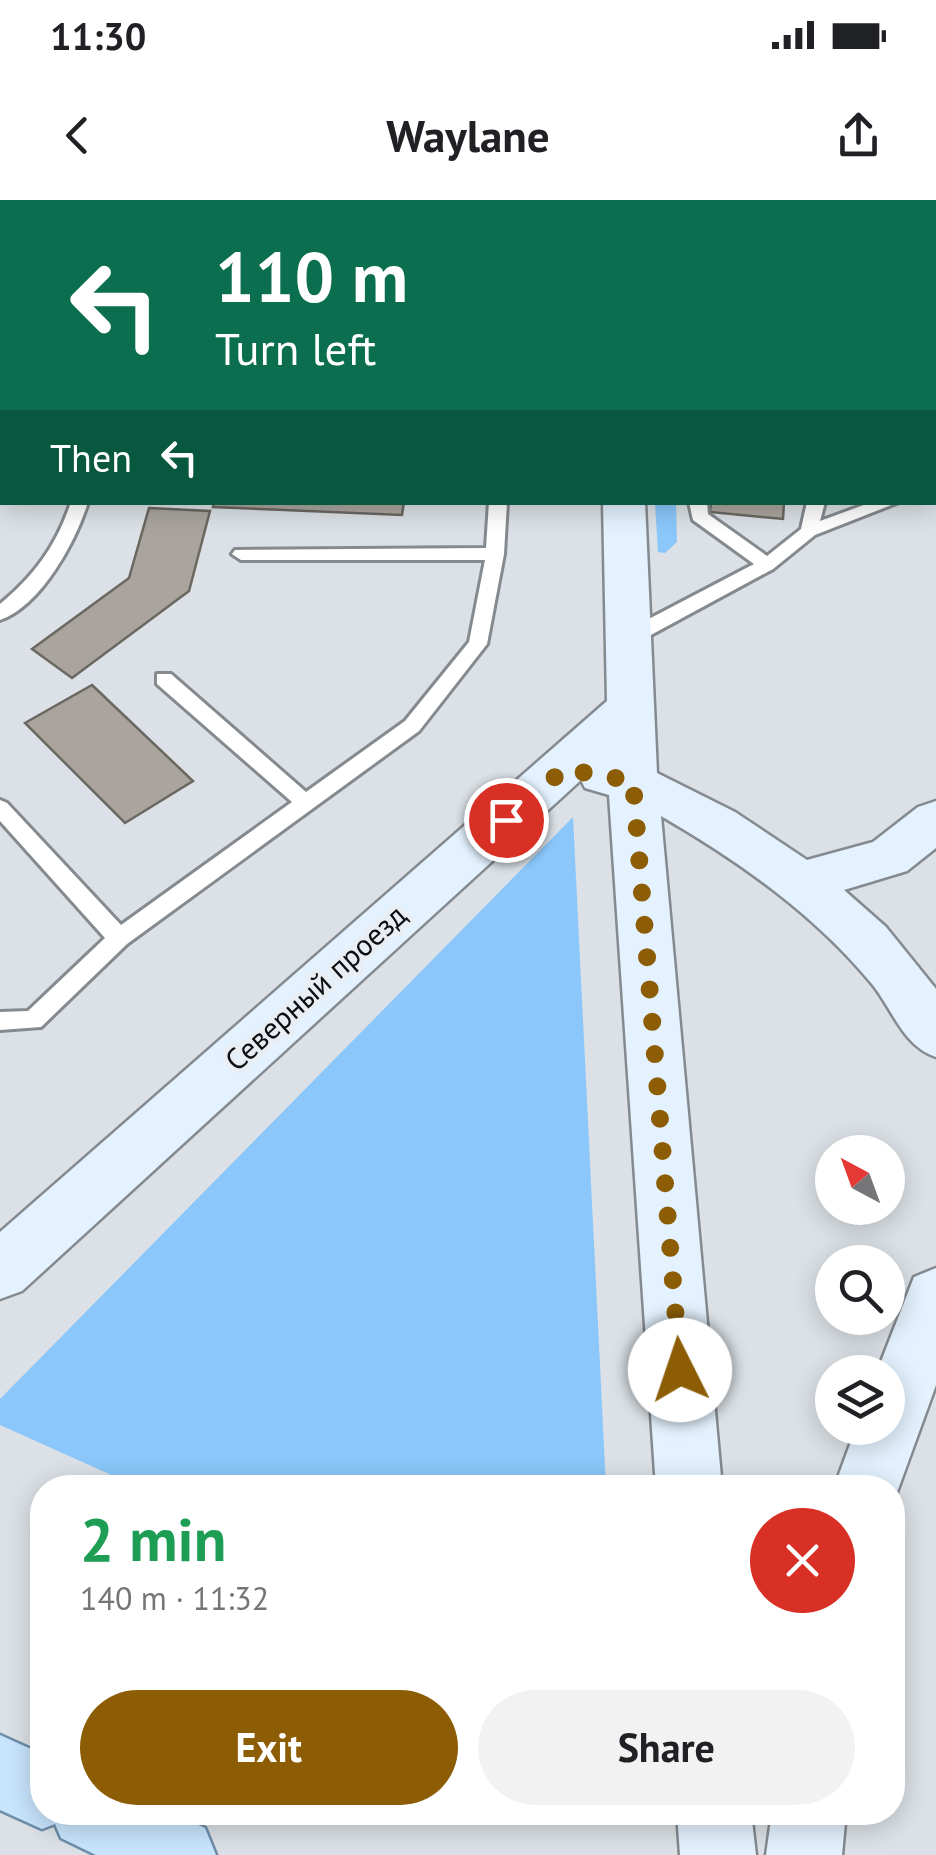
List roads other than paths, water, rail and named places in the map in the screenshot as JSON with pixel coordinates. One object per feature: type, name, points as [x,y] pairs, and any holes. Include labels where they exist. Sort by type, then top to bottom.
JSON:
[{"type":"main road","points":[[624,505],[633,781],[688,1475]]},
{"type":"main road","name":"Северный проезд","points":[[0,1271],[632,706]]},
{"type":"main road","points":[[564,769],[633,781],[702,815],[800,882],[890,968],[936,1034]]},
{"type":"main road","points":[[800,882],[888,857],[936,820]]},
{"type":"main road","points":[[872,1475],[936,1297]]},
{"type":"main road","points":[[0,1772],[30,1786]]},
{"type":"main road","points":[[115,1825],[178,1855]]},
{"type":"main road","points":[[715,1825],[718,1855]]},
{"type":"main road","points":[[804,1855],[807,1825]]},
{"type":"lane","points":[[0,614],[39,583],[71,534],[79,505]]},
{"type":"lane","points":[[0,1022],[33,1020],[119,938],[412,726],[478,644],[495,554],[498,505]]},
{"type":"lane","points":[[698,505],[699,516],[767,564]]},
{"type":"lane","points":[[809,531],[815,505]]},
{"type":"lane","points":[[630,638],[767,564],[809,531],[882,505]]},
{"type":"lane","points":[[241,554],[495,554]]},
{"type":"lane","points":[[164,679],[307,804]]},
{"type":"lane","points":[[0,808],[119,938]]}]
